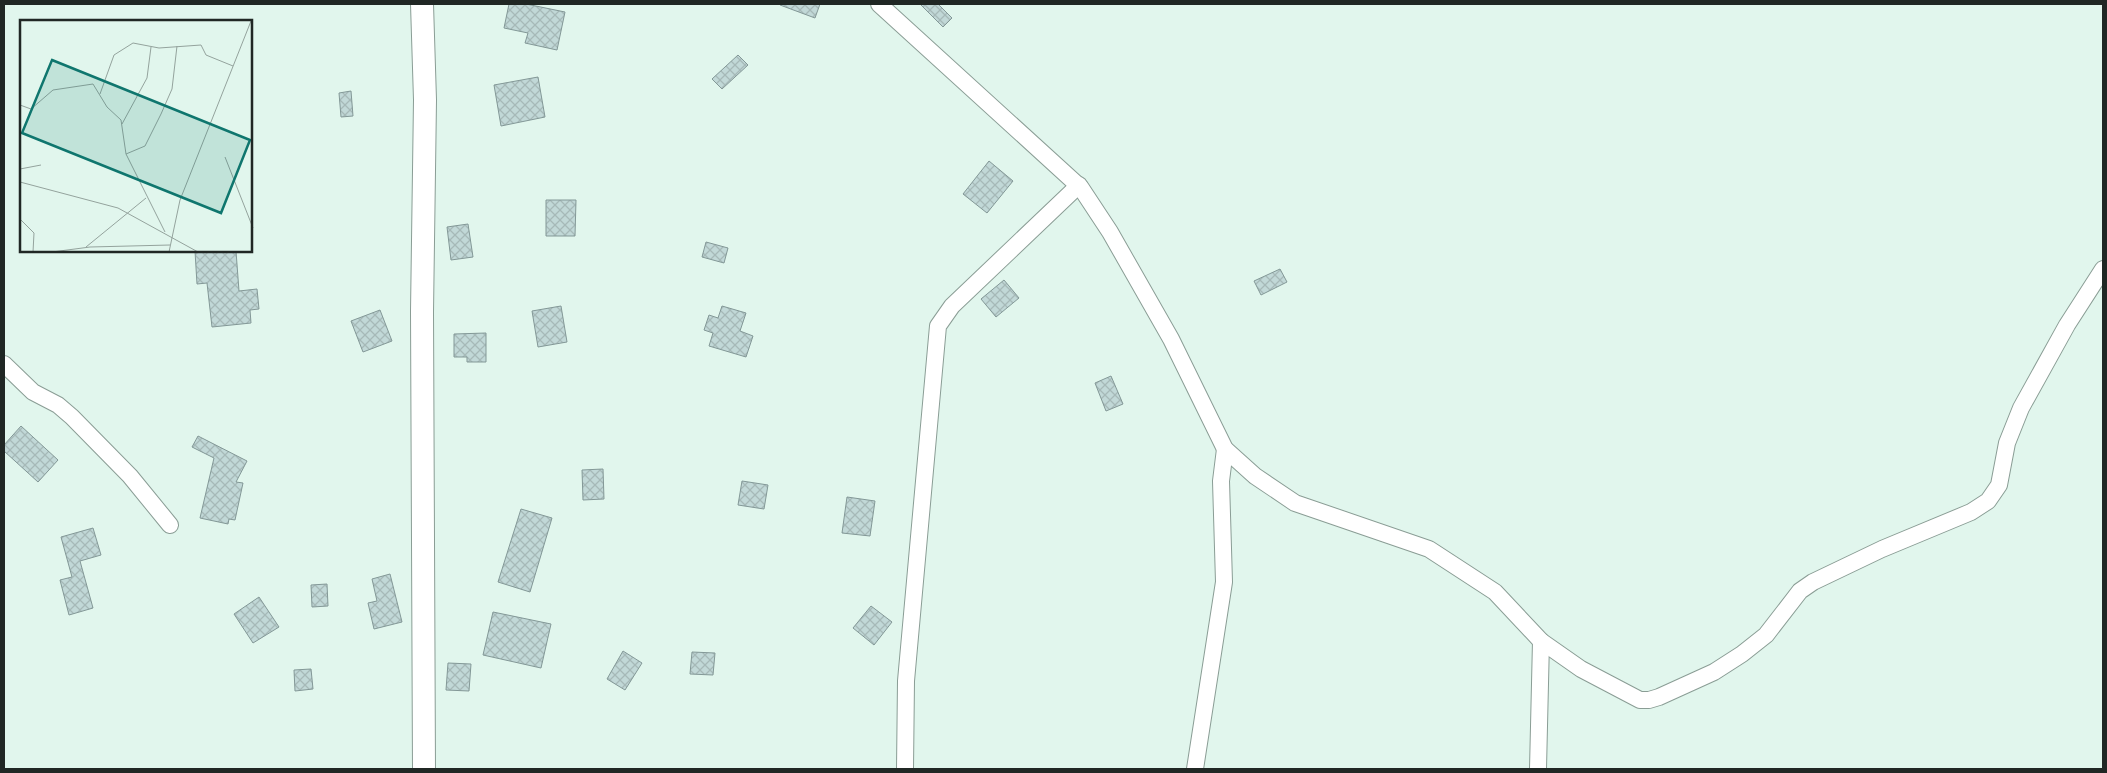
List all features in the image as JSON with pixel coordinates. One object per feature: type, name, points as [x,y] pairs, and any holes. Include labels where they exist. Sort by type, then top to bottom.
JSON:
[{"type":"street","points":[[422,4],[425,100],[422,312],[424,769]]},
{"type":"street","points":[[879,4],[1079,185],[1096,207],[1171,339],[1226,449],[1255,476],[1295,503],[1429,549],[1495,592],[1541,641],[1581,669],[1640,700],[1654,699],[1714,672],[1742,654],[1766,635],[1800,590],[1813,582],[1882,549],[1972,512],[1988,502],[1999,486],[2007,443],[2021,408],[2067,325],[2103,269]]},
{"type":"street","points":[[905,769],[906,681],[938,326],[952,306],[1079,185]]},
{"type":"street","points":[[4,364],[33,392],[58,405],[72,417],[130,476],[170,525]]},
{"type":"street","points":[[1195,769],[1224,582],[1221,480],[1226,449]]},
{"type":"street","points":[[1538,769],[1541,641]]},
{"type":"building","points":[[509,4],[526,4],[565,12],[557,50],[525,43],[528,33],[504,28]]},
{"type":"building","points":[[781,4],[820,4],[815,18]]},
{"type":"building","points":[[920,4],[938,4],[952,18],[943,27]]},
{"type":"building","points":[[738,55],[748,65],[722,89],[712,79]]},
{"type":"building","points":[[538,77],[545,117],[501,126],[494,85]]},
{"type":"building","points":[[351,91],[353,116],[341,117],[339,93]]},
{"type":"building","points":[[989,161],[1013,181],[987,213],[963,194]]},
{"type":"building","points":[[546,200],[576,200],[575,236],[546,236]]},
{"type":"building","points":[[468,224],[473,257],[451,260],[447,227]]},
{"type":"building","points":[[706,242],[728,248],[724,263],[702,257]]},
{"type":"building","points":[[195,252],[236,252],[239,291],[257,289],[259,309],[250,310],[251,323],[212,327],[207,283],[197,284]]},
{"type":"building","points":[[1280,269],[1287,282],[1261,295],[1254,281]]},
{"type":"building","points":[[1004,280],[1019,298],[996,317],[981,299]]},
{"type":"building","points":[[561,306],[567,342],[538,347],[532,311]]},
{"type":"building","points":[[722,306],[746,313],[740,331],[753,336],[746,357],[709,346],[713,333],[704,330],[709,315],[718,318]]},
{"type":"building","points":[[380,310],[392,341],[363,352],[351,321]]},
{"type":"building","points":[[486,333],[486,362],[467,362],[467,357],[454,357],[454,334]]},
{"type":"building","points":[[1111,376],[1123,404],[1106,411],[1095,383]]},
{"type":"building","points":[[21,426],[58,460],[38,482],[4,451],[4,445]]},
{"type":"building","points":[[198,436],[247,461],[236,482],[243,483],[235,520],[229,519],[228,524],[200,518],[214,458],[192,447]]},
{"type":"building","points":[[603,469],[604,499],[583,500],[582,470]]},
{"type":"building","points":[[742,481],[768,485],[764,509],[738,505]]},
{"type":"building","points":[[847,497],[875,501],[870,536],[842,533]]},
{"type":"building","points":[[521,509],[552,518],[530,592],[498,582]]},
{"type":"building","points":[[93,528],[101,555],[80,561],[93,608],[69,615],[60,580],[72,577],[61,537]]},
{"type":"building","points":[[390,574],[402,622],[374,629],[368,603],[377,601],[372,579]]},
{"type":"building","points":[[327,584],[328,606],[312,607],[311,585]]},
{"type":"building","points":[[259,597],[279,627],[253,643],[234,614]]},
{"type":"building","points":[[871,606],[892,622],[874,645],[853,628]]},
{"type":"building","points":[[493,612],[551,624],[541,668],[483,655]]},
{"type":"building","points":[[623,651],[642,663],[625,690],[607,679]]},
{"type":"building","points":[[692,652],[715,653],[713,675],[690,674]]},
{"type":"building","points":[[448,663],[471,664],[469,691],[446,690]]},
{"type":"building","points":[[311,669],[313,689],[295,691],[294,670]]}]
